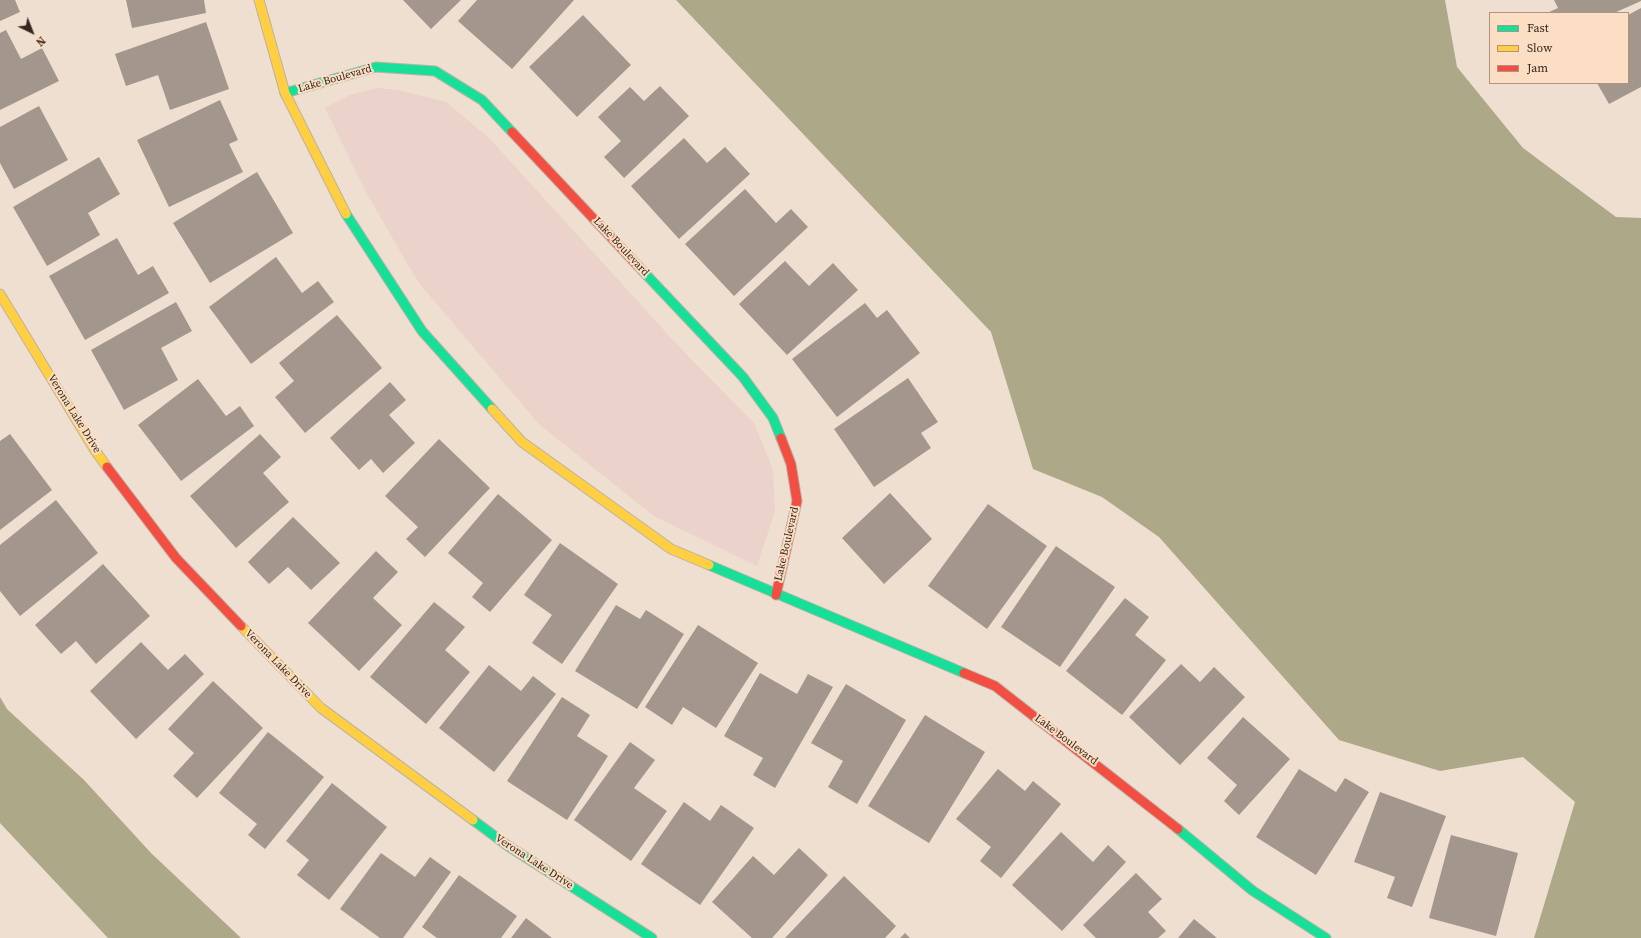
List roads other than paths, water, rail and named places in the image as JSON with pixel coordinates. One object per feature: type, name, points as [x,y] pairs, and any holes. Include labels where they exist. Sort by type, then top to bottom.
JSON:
[{"type":"street","name":"Lake Boulevard","points":[[259,0],[285,93],[346,216],[422,331],[522,442],[671,549],[776,595],[995,686],[1148,803],[1253,891],[1326,938]]},
{"type":"street","name":"Lake Boulevard","points":[[285,93],[376,67],[435,71],[482,100],[743,377],[773,418],[791,464],[797,501],[776,595]]},
{"type":"street","name":"Verona Lake Drive","points":[[0,294],[94,449],[172,551],[321,708],[508,846],[652,938]]}]
